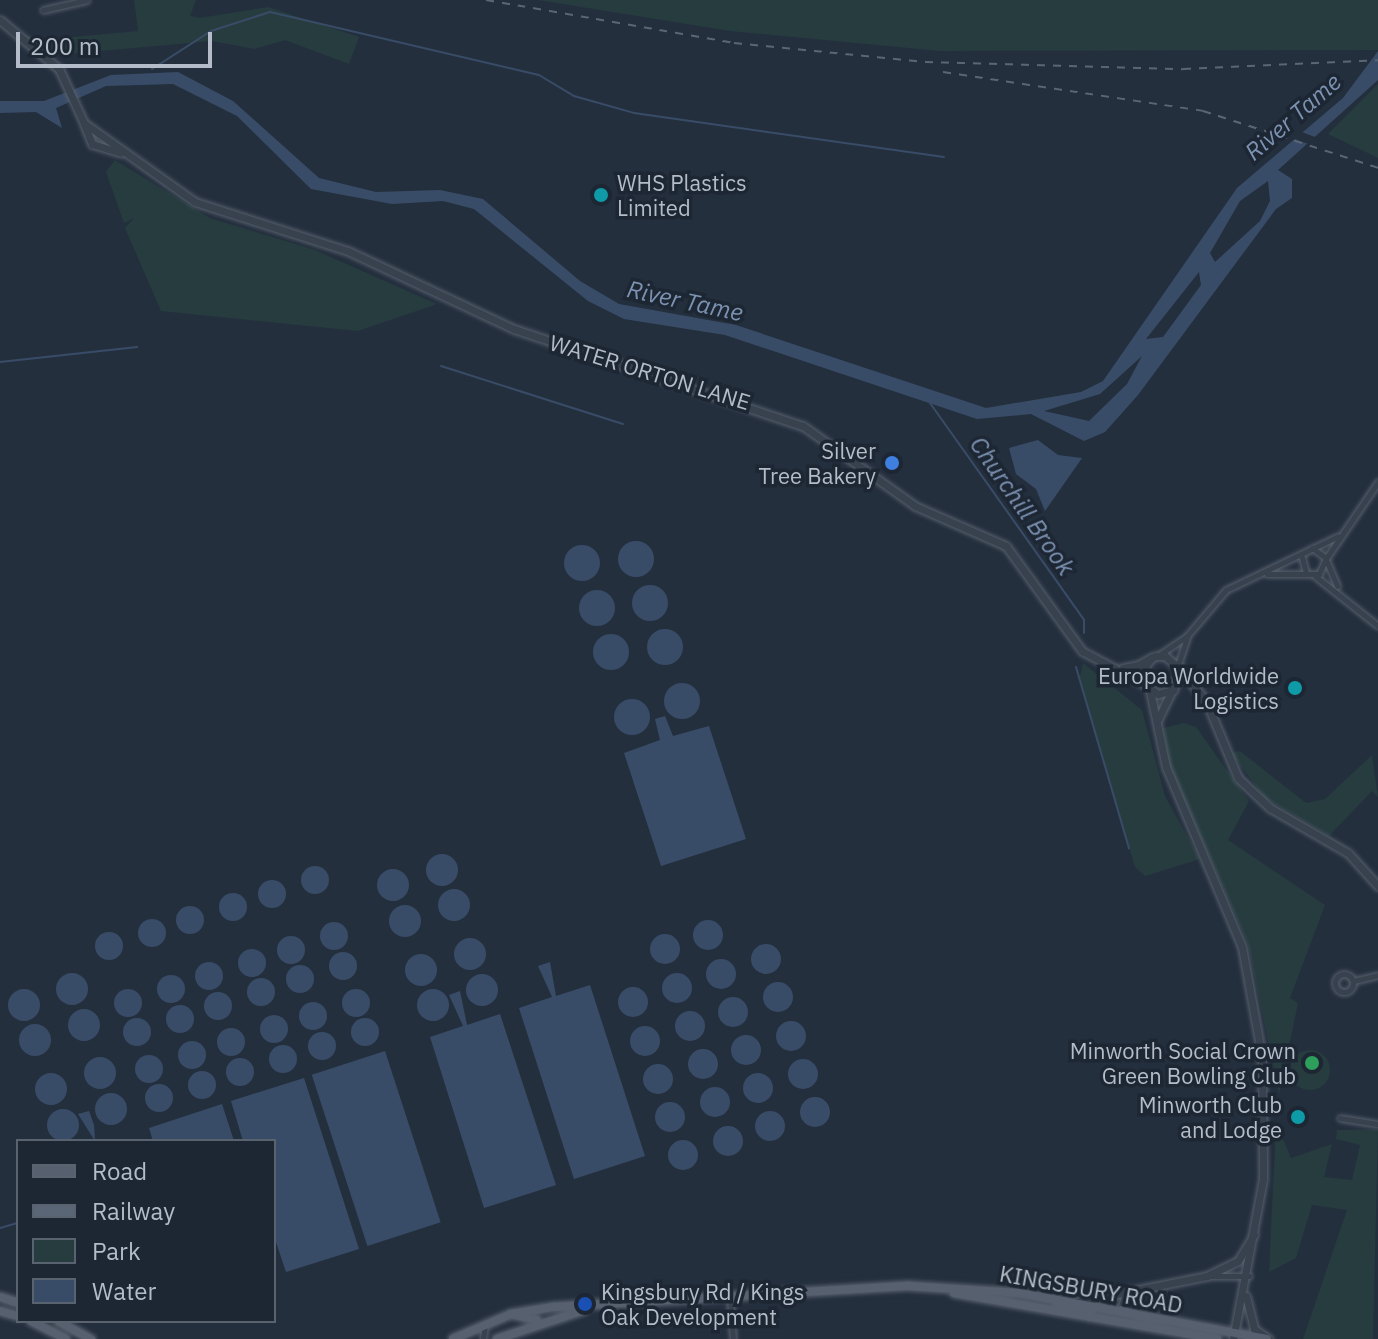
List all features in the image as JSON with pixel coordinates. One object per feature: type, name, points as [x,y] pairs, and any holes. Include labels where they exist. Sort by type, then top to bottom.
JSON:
[{"type":"main road","name":"KINGSBURY ROAD","points":[[909,1286],[1217,1339]]},
{"type":"main road","name":"KINGSBURY ROAD","points":[[453,1339],[511,1314],[909,1286],[990,1289],[1106,1307],[1234,1336],[1268,1339]]},
{"type":"main road","points":[[990,1289],[1090,1310],[1090,1317]]},
{"type":"main road","name":"KINGSBURY ROAD","points":[[497,1339],[592,1307]]},
{"type":"main road","points":[[1090,1317],[1106,1307]]},
{"type":"main road","points":[[1121,1310],[1194,1335]]},
{"type":"main road","points":[[511,1314],[526,1323],[575,1314]]},
{"type":"main road","points":[[511,1314],[512,1332]]},
{"type":"main road","points":[[35,1323],[66,1339]]},
{"type":"main road","points":[[62,1323],[91,1339]]},
{"type":"street","points":[[43,10],[87,0]]},
{"type":"street","name":"WATER ORTON LANE","points":[[0,20],[64,80],[81,119],[123,153],[221,214],[333,246],[514,329],[803,426],[915,506],[1006,546],[1082,651],[1123,668],[1147,688]]},
{"type":"street","points":[[1265,574],[1311,575],[1326,559],[1338,536],[1378,482]]},
{"type":"street","points":[[1123,668],[1154,657],[1187,636],[1226,590],[1265,574],[1338,536]]},
{"type":"street","points":[[1311,548],[1326,559],[1338,587]]},
{"type":"street","points":[[1302,553],[1300,566],[1311,575],[1338,587],[1378,626]]},
{"type":"street","points":[[1157,723],[1174,689],[1187,636]]},
{"type":"street","points":[[1154,657],[1179,667],[1195,686],[1238,778],[1270,808],[1348,853],[1378,886]]},
{"type":"street","points":[[1154,657],[1142,671],[1166,767],[1242,947],[1262,1057],[1257,1224],[1249,1276],[1234,1336]]},
{"type":"street","points":[[1147,688],[1195,686]]},
{"type":"street","points":[[1353,981],[1378,975]]},
{"type":"street","points":[[1340,1118],[1378,1124]]},
{"type":"street","points":[[1207,1276],[1238,1261],[1257,1224]]},
{"type":"street","points":[[1075,1302],[1207,1276],[1249,1276]]},
{"type":"street","points":[[1227,1276],[1246,1290],[1254,1329],[1268,1339]]},
{"type":"street","points":[[1121,1310],[1127,1290]]},
{"type":"street","points":[[730,1298],[733,1339]]},
{"type":"street","points":[[483,1339],[485,1325]]},
{"type":"green space","points":[[134,0],[196,0],[190,16],[199,18],[268,7],[359,37],[349,64],[285,40],[254,49],[212,41],[45,56],[17,32],[40,40],[138,31]]},
{"type":"green space","points":[[538,0],[1378,0],[1378,50],[940,51],[730,31]]},
{"type":"green space","points":[[1378,84],[1378,158],[1328,134]]},
{"type":"green space","points":[[115,160],[210,218],[315,250],[437,304],[358,331],[161,311],[125,228],[134,218],[124,223],[106,172]]},
{"type":"green space","points":[[1083,663],[1142,710],[1165,796],[1200,859],[1145,876],[1135,867],[1079,681]]},
{"type":"green space","points":[[1184,723],[1196,727],[1249,801],[1228,840],[1325,905],[1290,998],[1298,1003],[1279,1094],[1248,944],[1169,765],[1163,728]]},
{"type":"green space","points":[[1240,751],[1306,803],[1325,799],[1372,755],[1378,797],[1372,791],[1329,836],[1265,798],[1231,753]]},
{"type":"green space","name":"Minworth Social Crown Green Bowling Club","points":[[1310,1050],[1324,1056],[1330,1070],[1324,1084],[1310,1090],[1296,1084],[1290,1070],[1296,1056]]},
{"type":"green space","points":[[1276,1123],[1291,1158],[1332,1144],[1324,1177],[1352,1180],[1360,1145],[1336,1139],[1337,1130],[1378,1129],[1373,1339],[1303,1339],[1347,1210],[1312,1205],[1296,1258],[1269,1272]]},
{"type":"water","points":[[1378,51],[1378,80],[1278,170],[1292,179],[1292,198],[1276,209],[1138,395],[1105,432],[1084,441],[1031,414],[977,419],[725,335],[624,319],[588,301],[474,209],[443,201],[392,204],[311,189],[237,116],[173,84],[106,86],[56,108],[62,128],[36,112],[0,113],[0,101],[44,101],[111,75],[178,72],[233,101],[319,178],[376,192],[440,190],[483,199],[580,281],[619,304],[736,325],[986,408],[1081,392],[1103,381],[1237,188],[1343,98]],"holes":[[[1268,181],[1270,201],[1260,221],[1215,262],[1210,253],[1240,201]],[[1199,272],[1201,285],[1163,337],[1146,339]],[[1142,356],[1127,384],[1089,421],[1044,411],[1100,394]]]},
{"type":"water","points":[[1038,440],[1058,455],[1082,458],[1045,511],[1036,489],[1016,474],[1009,448]]},
{"type":"water","points":[[636,541],[649,546],[654,559],[649,572],[636,577],[623,572],[618,559],[623,546]]},
{"type":"water","points":[[582,545],[595,550],[600,563],[595,576],[582,581],[569,576],[564,563],[569,550]]},
{"type":"water","points":[[650,585],[663,590],[668,603],[663,616],[650,621],[637,616],[632,603],[637,590]]},
{"type":"water","points":[[597,590],[610,595],[615,608],[610,621],[597,626],[584,621],[579,608],[584,595]]},
{"type":"water","points":[[665,629],[678,634],[683,647],[678,660],[665,665],[652,660],[647,647],[652,634]]},
{"type":"water","points":[[611,634],[624,639],[629,652],[624,665],[611,670],[598,665],[593,652],[598,639]]},
{"type":"water","points":[[682,683],[695,688],[700,701],[695,714],[682,719],[669,714],[664,701],[669,688]]},
{"type":"water","points":[[632,699],[645,704],[650,717],[645,730],[632,735],[619,730],[614,717],[619,704]]},
{"type":"water","points":[[665,716],[673,736],[709,726],[746,839],[661,866],[624,753],[660,740],[655,719]]},
{"type":"water","points":[[442,854],[453,859],[458,870],[453,881],[442,886],[431,881],[426,870],[431,859]]},
{"type":"water","points":[[315,866],[325,870],[329,880],[325,890],[315,894],[305,890],[301,880],[305,870]]},
{"type":"water","points":[[393,869],[404,874],[409,885],[404,896],[393,901],[382,896],[377,885],[382,874]]},
{"type":"water","points":[[272,880],[282,884],[286,894],[282,904],[272,908],[262,904],[258,894],[262,884]]},
{"type":"water","points":[[454,889],[465,894],[470,905],[465,916],[454,921],[443,916],[438,905],[443,894]]},
{"type":"water","points":[[233,893],[243,897],[247,907],[243,917],[233,921],[223,917],[219,907],[223,897]]},
{"type":"water","points":[[405,905],[416,910],[421,921],[416,932],[405,937],[394,932],[389,921],[394,910]]},
{"type":"water","points":[[190,906],[200,910],[204,920],[200,930],[190,934],[180,930],[176,920],[180,910]]},
{"type":"water","points":[[152,919],[162,923],[166,933],[162,943],[152,947],[142,943],[138,933],[142,923]]},
{"type":"water","points":[[708,920],[714,921],[722,929],[722,941],[714,949],[708,950],[702,949],[694,941],[693,935],[694,929],[702,921]]},
{"type":"water","points":[[334,922],[344,926],[348,936],[344,946],[334,950],[324,946],[320,936],[324,926]]},
{"type":"water","points":[[109,932],[119,936],[123,946],[119,956],[109,960],[99,956],[95,946],[99,936]]},
{"type":"water","points":[[665,934],[671,935],[679,943],[679,955],[671,963],[665,964],[659,963],[651,955],[650,949],[651,943],[659,935]]},
{"type":"water","points":[[291,936],[301,940],[305,950],[301,960],[291,964],[281,960],[277,950],[281,940]]},
{"type":"water","points":[[470,938],[481,943],[486,954],[481,965],[470,970],[459,965],[454,954],[459,943]]},
{"type":"water","points":[[766,944],[772,945],[780,953],[780,965],[772,973],[766,974],[760,973],[752,965],[751,959],[752,953],[760,945]]},
{"type":"water","points":[[252,949],[262,953],[266,963],[262,973],[252,977],[242,973],[238,963],[242,953]]},
{"type":"water","points":[[343,952],[353,956],[357,966],[353,976],[343,980],[333,976],[329,966],[333,956]]},
{"type":"water","points":[[421,954],[432,959],[437,970],[432,981],[421,986],[410,981],[405,970],[410,959]]},
{"type":"water","points":[[721,959],[727,960],[735,968],[735,980],[727,988],[721,989],[715,988],[707,980],[706,974],[707,968],[715,960]]},
{"type":"water","points":[[209,962],[219,966],[223,976],[219,986],[209,990],[199,986],[195,976],[199,966]]},
{"type":"water","points":[[550,962],[556,996],[590,985],[645,1156],[574,1179],[519,1008],[552,997],[538,966]]},
{"type":"water","points":[[300,965],[310,969],[314,979],[310,989],[300,993],[290,989],[286,979],[290,969]]},
{"type":"water","points":[[72,973],[83,978],[88,989],[83,1000],[72,1005],[61,1000],[56,989],[61,978]]},
{"type":"water","points":[[677,973],[683,974],[691,982],[691,994],[683,1002],[677,1003],[671,1002],[663,994],[662,988],[663,982],[671,974]]},
{"type":"water","points":[[482,974],[493,979],[498,990],[493,1001],[482,1006],[471,1001],[466,990],[471,979]]},
{"type":"water","points":[[171,975],[181,979],[185,989],[181,999],[171,1003],[161,999],[157,989],[161,979]]},
{"type":"water","points":[[261,978],[271,982],[275,992],[271,1002],[261,1006],[251,1002],[247,992],[251,982]]},
{"type":"water","points":[[778,982],[784,983],[792,991],[792,1003],[784,1011],[778,1012],[772,1011],[764,1003],[763,997],[764,991],[772,983]]},
{"type":"water","points":[[633,987],[639,988],[647,996],[647,1008],[639,1016],[633,1017],[627,1016],[619,1008],[618,1002],[619,996],[627,988]]},
{"type":"water","points":[[24,989],[35,994],[40,1005],[35,1016],[24,1021],[13,1016],[8,1005],[13,994]]},
{"type":"water","points":[[128,989],[138,993],[142,1003],[138,1013],[128,1017],[118,1013],[114,1003],[118,993]]},
{"type":"water","points":[[356,989],[366,993],[370,1003],[366,1013],[356,1017],[346,1013],[342,1003],[346,993]]},
{"type":"water","points":[[433,989],[444,994],[449,1005],[444,1016],[433,1021],[422,1016],[417,1005],[422,994]]},
{"type":"water","points":[[460,991],[467,1025],[500,1014],[556,1185],[484,1208],[430,1037],[463,1026],[449,995]]},
{"type":"water","points":[[218,992],[228,996],[232,1006],[228,1016],[218,1020],[208,1016],[204,1006],[208,996]]},
{"type":"water","points":[[733,997],[739,998],[747,1006],[747,1018],[739,1026],[733,1027],[727,1026],[719,1018],[718,1012],[719,1006],[727,998]]},
{"type":"water","points":[[313,1002],[323,1006],[327,1016],[323,1026],[313,1030],[303,1026],[299,1016],[303,1006]]},
{"type":"water","points":[[180,1005],[190,1009],[194,1019],[190,1029],[180,1033],[170,1029],[166,1019],[170,1009]]},
{"type":"water","points":[[84,1009],[95,1014],[100,1025],[95,1036],[84,1041],[73,1036],[68,1025],[73,1014]]},
{"type":"water","points":[[690,1011],[696,1012],[704,1020],[704,1032],[696,1040],[690,1041],[684,1040],[676,1032],[675,1026],[676,1020],[684,1012]]},
{"type":"water","points":[[274,1015],[284,1019],[288,1029],[284,1039],[274,1043],[264,1039],[260,1029],[264,1019]]},
{"type":"water","points":[[137,1018],[147,1022],[151,1032],[147,1042],[137,1046],[127,1042],[123,1032],[127,1022]]},
{"type":"water","points":[[365,1018],[375,1022],[379,1032],[375,1042],[365,1046],[355,1042],[351,1032],[355,1022]]},
{"type":"water","points":[[791,1021],[797,1022],[805,1030],[805,1042],[797,1050],[791,1051],[785,1050],[777,1042],[776,1036],[777,1030],[785,1022]]},
{"type":"water","points":[[35,1024],[46,1029],[51,1040],[46,1051],[35,1056],[24,1051],[19,1040],[24,1029]]},
{"type":"water","points":[[645,1026],[651,1027],[659,1035],[659,1047],[651,1055],[645,1056],[639,1055],[631,1047],[630,1041],[631,1035],[639,1027]]},
{"type":"water","points":[[231,1028],[241,1032],[245,1042],[241,1052],[231,1056],[221,1052],[217,1042],[221,1032]]},
{"type":"water","points":[[322,1032],[332,1036],[336,1046],[332,1056],[322,1060],[312,1056],[308,1046],[312,1036]]},
{"type":"water","points":[[746,1035],[752,1036],[760,1044],[760,1056],[752,1064],[746,1065],[740,1064],[732,1056],[731,1050],[732,1044],[740,1036]]},
{"type":"water","points":[[192,1041],[202,1045],[206,1055],[202,1065],[192,1069],[182,1065],[178,1055],[182,1045]]},
{"type":"water","points":[[283,1045],[293,1049],[297,1059],[293,1069],[283,1073],[273,1069],[269,1059],[273,1049]]},
{"type":"water","points":[[703,1049],[709,1050],[717,1058],[717,1070],[709,1078],[703,1079],[697,1078],[689,1070],[688,1064],[689,1058],[697,1050]]},
{"type":"water","points":[[385,1051],[441,1222],[367,1246],[312,1075]]},
{"type":"water","points":[[149,1055],[159,1059],[163,1069],[159,1079],[149,1083],[139,1079],[135,1069],[139,1059]]},
{"type":"water","points":[[100,1057],[111,1062],[116,1073],[111,1084],[100,1089],[89,1084],[84,1073],[89,1062]]},
{"type":"water","points":[[240,1058],[250,1062],[254,1072],[250,1082],[240,1086],[230,1082],[226,1072],[230,1062]]},
{"type":"water","points":[[803,1059],[809,1060],[817,1068],[817,1080],[809,1088],[803,1089],[797,1088],[789,1080],[788,1074],[789,1068],[797,1060]]},
{"type":"water","points":[[658,1064],[664,1065],[672,1073],[672,1085],[664,1093],[658,1094],[652,1093],[644,1085],[643,1079],[644,1073],[652,1065]]},
{"type":"water","points":[[202,1071],[212,1075],[216,1085],[212,1095],[202,1099],[192,1095],[188,1085],[192,1075]]},
{"type":"water","points":[[51,1073],[62,1078],[67,1089],[62,1100],[51,1105],[40,1100],[35,1089],[40,1078]]},
{"type":"water","points":[[758,1073],[764,1074],[772,1082],[772,1094],[764,1102],[758,1103],[752,1102],[744,1094],[743,1088],[744,1082],[752,1074]]},
{"type":"water","points":[[304,1078],[359,1249],[286,1272],[276,1242],[276,1139],[242,1139],[231,1101]]},
{"type":"water","points":[[159,1084],[169,1088],[173,1098],[169,1108],[159,1112],[149,1108],[145,1098],[149,1088]]},
{"type":"water","points":[[715,1087],[721,1088],[729,1096],[729,1108],[721,1116],[715,1117],[709,1116],[701,1108],[700,1102],[701,1096],[709,1088]]},
{"type":"water","points":[[111,1093],[122,1098],[127,1109],[122,1120],[111,1125],[100,1120],[95,1109],[100,1098]]},
{"type":"water","points":[[815,1097],[821,1098],[829,1106],[829,1118],[821,1126],[815,1127],[809,1126],[801,1118],[800,1112],[801,1106],[809,1098]]},
{"type":"water","points":[[670,1102],[676,1103],[684,1111],[684,1123],[676,1131],[670,1132],[664,1131],[656,1123],[655,1117],[656,1111],[664,1103]]},
{"type":"water","points":[[222,1104],[233,1139],[152,1139],[149,1128]]},
{"type":"water","points":[[57,1110],[69,1110],[78,1119],[78,1131],[70,1139],[56,1139],[48,1131],[48,1119]]},
{"type":"water","points":[[89,1111],[95,1139],[94,1139],[78,1114]]},
{"type":"water","points":[[770,1111],[776,1112],[784,1120],[784,1132],[776,1140],[770,1141],[764,1140],[756,1132],[755,1126],[756,1120],[764,1112]]},
{"type":"water","points":[[728,1126],[734,1127],[742,1135],[742,1147],[734,1155],[728,1156],[722,1155],[714,1147],[713,1141],[714,1135],[722,1127]]},
{"type":"water","points":[[683,1140],[689,1141],[697,1149],[697,1161],[689,1169],[683,1170],[677,1169],[669,1161],[668,1155],[669,1149],[677,1141]]},
{"type":"pier","points":[[1294,129],[1320,139],[1314,146],[1289,137]]},
{"type":"waterway","points":[[152,69],[211,31],[270,12],[539,75],[574,96],[634,113],[944,157]]},
{"type":"waterway","points":[[0,362],[137,347]]},
{"type":"waterway","points":[[441,366],[623,424]]},
{"type":"waterway","name":"Churchill Brook","points":[[930,403],[1084,620],[1084,633]]},
{"type":"waterway","name":"Churchill Brook","points":[[1076,667],[1129,848]]},
{"type":"waterway","points":[[0,1228],[16,1224]]},
{"type":"railway","points":[[486,0],[734,43],[925,62],[1183,69],[1378,60]]},
{"type":"railway","points":[[943,72],[1203,111],[1378,168]]},
{"type":"place","name":"WHS Plastics Limited","points":[[601,195]]},
{"type":"place","name":"Silver Tree Bakery","points":[[892,463]]},
{"type":"place","name":"Europa Worldwide Logistics","points":[[1295,688]]},
{"type":"place","name":"Minworth Social Crown Green Bowling Club","points":[[1312,1063]]},
{"type":"place","name":"Minworth Club and Lodge","points":[[1298,1117]]},
{"type":"place","name":"Kingsbury Rd / Kings Oak Development","points":[[585,1304]]},
{"type":"water label","name":"River Tame","points":[[1293,117]]},
{"type":"water label","name":"River Tame","points":[[685,301]]}]
